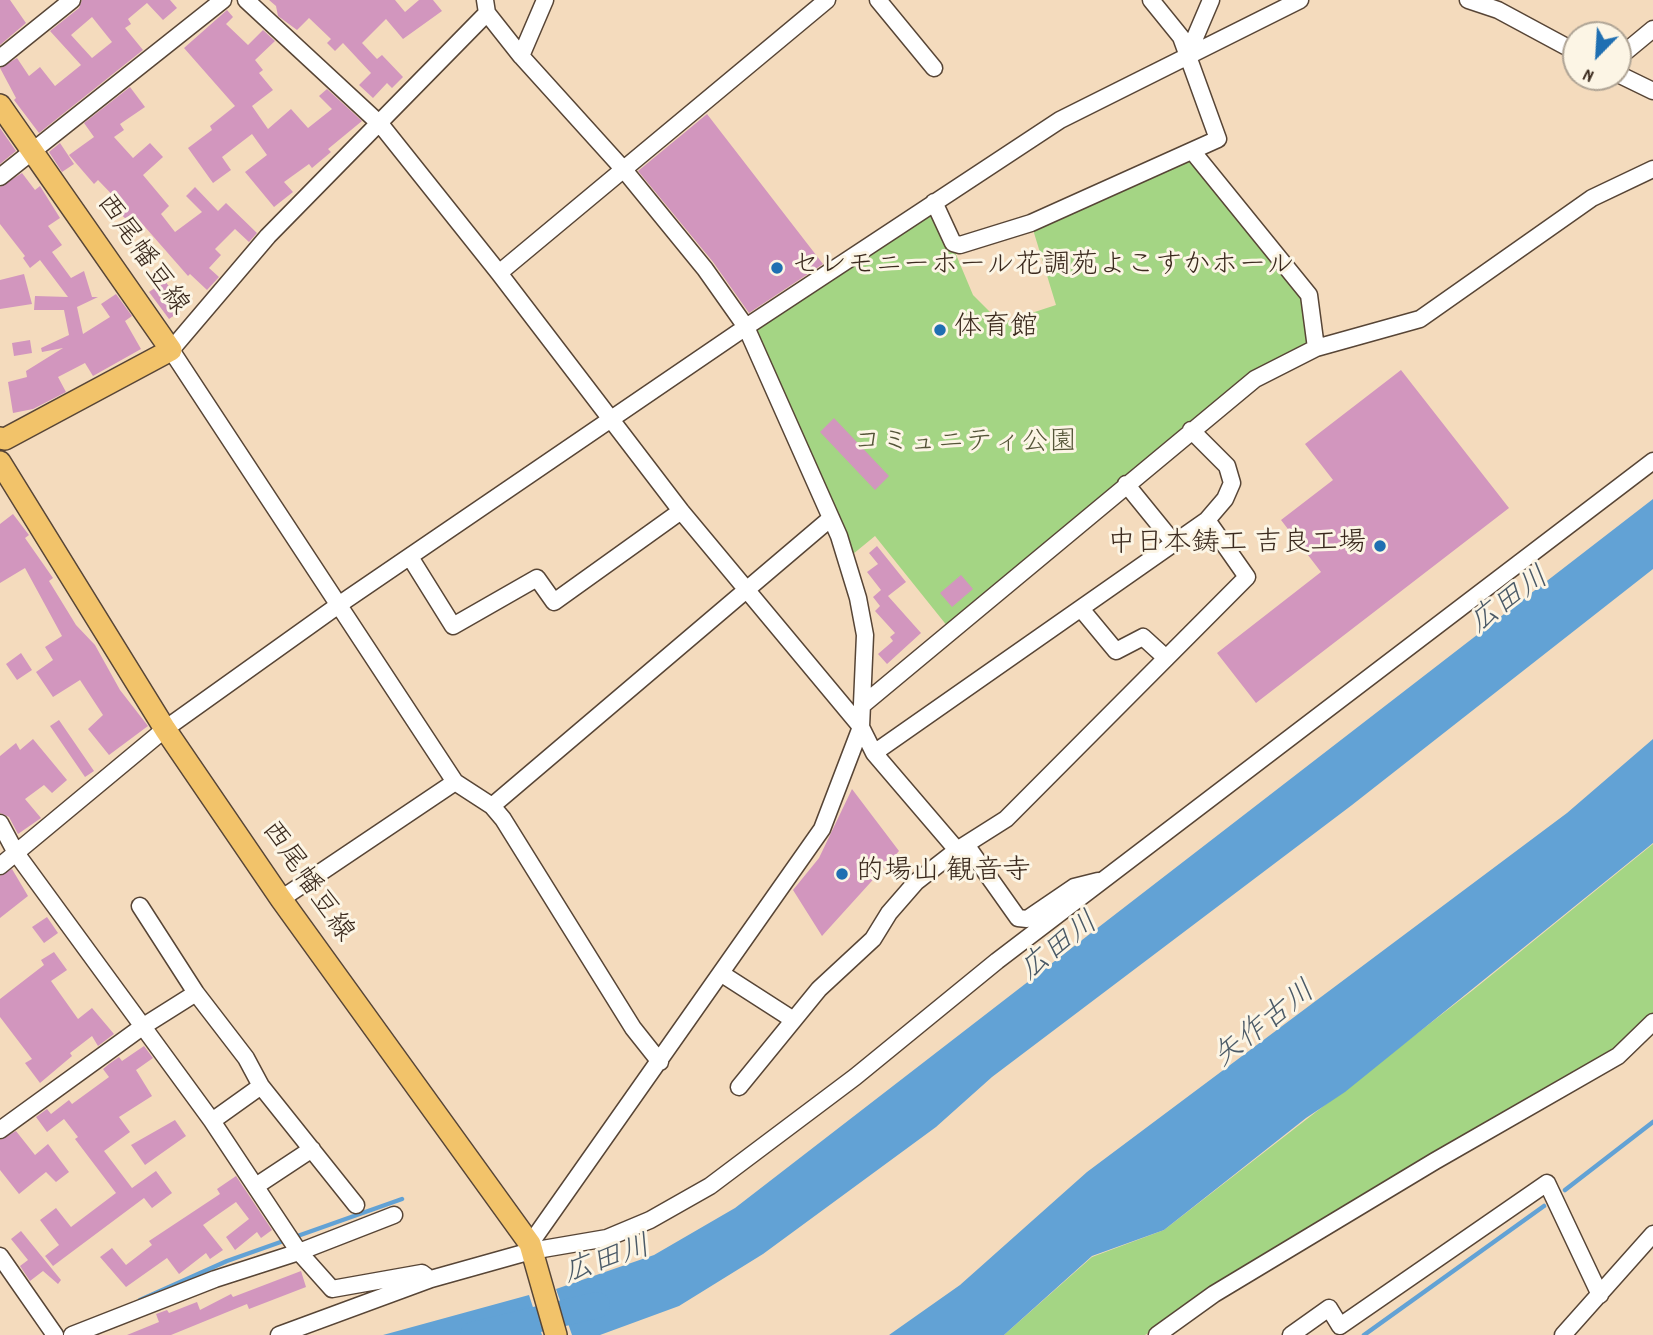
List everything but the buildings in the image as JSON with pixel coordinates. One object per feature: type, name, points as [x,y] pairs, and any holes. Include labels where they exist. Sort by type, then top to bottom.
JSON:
[{"type":"main road","name":"西尾幡豆線","points":[[0,105],[171,349],[5,439],[0,438]]},
{"type":"main road","name":"西尾幡豆線","points":[[0,462],[165,729],[281,899],[532,1254],[556,1335]]},
{"type":"street","points":[[0,58],[72,0]]},
{"type":"street","points":[[0,177],[223,0]]},
{"type":"street","points":[[246,0],[381,125],[499,273],[681,511],[861,727],[874,753],[962,848],[1018,918],[1027,919],[1074,887],[1104,880]]},
{"type":"street","points":[[521,56],[545,0]]},
{"type":"street","points":[[499,273],[625,171],[728,80],[827,0]]},
{"type":"street","points":[[878,0],[934,68]]},
{"type":"street","points":[[934,202],[954,243],[960,245],[1031,223],[1218,139],[1181,37],[1151,0]]},
{"type":"street","points":[[1188,54],[1211,0]]},
{"type":"street","points":[[0,866],[25,842],[165,729],[340,604],[746,327],[1060,120],[1300,0]]},
{"type":"street","points":[[1468,0],[1495,5],[1562,44]]},
{"type":"street","points":[[532,1254],[660,1062],[822,829],[861,727],[865,635],[847,559],[831,517],[746,327],[705,269],[625,171],[521,56],[486,7],[381,125],[268,236],[171,349],[455,782],[492,806],[633,1028],[660,1062]]},
{"type":"street","points":[[1632,46],[1653,29]]},
{"type":"street","points":[[1632,81],[1653,91]]},
{"type":"street","points":[[1192,152],[1309,295],[1316,348]]},
{"type":"street","points":[[864,703],[1255,379],[1316,348],[1420,318],[1592,198],[1653,169]]},
{"type":"street","points":[[874,753],[1207,520],[1225,499],[1232,483],[1227,466],[1191,430]]},
{"type":"street","points":[[279,1335],[431,1279],[607,1238],[650,1220],[710,1186],[855,1077],[997,961],[1653,461]]},
{"type":"street","points":[[1126,484],[1174,543]]},
{"type":"street","points":[[410,556],[453,626],[537,578],[554,602],[681,511]]},
{"type":"street","points":[[492,806],[831,517]]},
{"type":"street","points":[[739,1087],[818,989],[873,939],[889,913],[916,882],[1006,819],[1247,577],[1207,520]]},
{"type":"street","points":[[1082,610],[1116,651],[1143,637],[1166,658]]},
{"type":"street","points":[[281,899],[455,782]]},
{"type":"street","points":[[0,823],[16,853],[212,1121],[292,1242],[332,1289],[422,1273],[431,1279]]},
{"type":"street","points":[[140,906],[196,993],[246,1058],[261,1086],[356,1205]]},
{"type":"street","points":[[722,974],[792,1019]]},
{"type":"street","points":[[0,1130],[142,1027],[196,993]]},
{"type":"street","points":[[1157,1335],[1214,1294],[1435,1161],[1618,1056],[1653,1022]]},
{"type":"street","points":[[212,1121],[261,1086]]},
{"type":"street","points":[[256,1185],[312,1149]]},
{"type":"street","points":[[1291,1335],[1329,1308],[1337,1332],[1547,1183],[1600,1295]]},
{"type":"street","points":[[72,1335],[215,1279],[292,1242],[394,1215]]},
{"type":"street","points":[[1563,1335],[1653,1234]]},
{"type":"street","points":[[0,1256],[53,1332]]},
{"type":"green space","name":"コミュニティ公園","points":[[1193,152],[1309,295],[1316,348],[1255,379],[952,632],[875,536],[847,559],[746,327],[934,202],[973,295],[1001,323],[1056,305],[1031,223]]},
{"type":"green space","points":[[1653,844],[1653,1013],[1615,1053],[1391,1181],[1145,1335],[1004,1335],[1092,1257],[1164,1230],[1473,990]]},
{"type":"water","points":[[1653,499],[1653,569],[1352,805],[992,1077],[936,1127],[763,1254],[679,1306],[600,1335],[572,1335],[556,1289],[654,1255],[735,1208]]},
{"type":"water","points":[[1653,739],[1653,843],[1345,1092],[1306,1118],[1164,1230],[1092,1256],[1004,1335],[889,1335],[960,1285],[1087,1172],[1567,813]]},
{"type":"water","points":[[529,1295],[542,1335],[383,1335]]},
{"type":"waterway","points":[[1565,1190],[1653,1122]]},
{"type":"waterway","points":[[140,1300],[227,1261],[402,1199]]},
{"type":"waterway","points":[[1364,1335],[1544,1206]]},
{"type":"waterway","name":"広田川","points":[[473,1335],[597,1305]]},
{"type":"place","name":"セレモニーホール花調苑よこすかホール","points":[[777,268]]},
{"type":"place","name":"体育館","points":[[940,330]]},
{"type":"place","name":"中日本鋳工 吉良工場","points":[[1380,546]]},
{"type":"place","name":"的場山 観音寺","points":[[842,874]]},
{"type":"water label","name":"矢作古川","points":[[1266,1027]]}]
